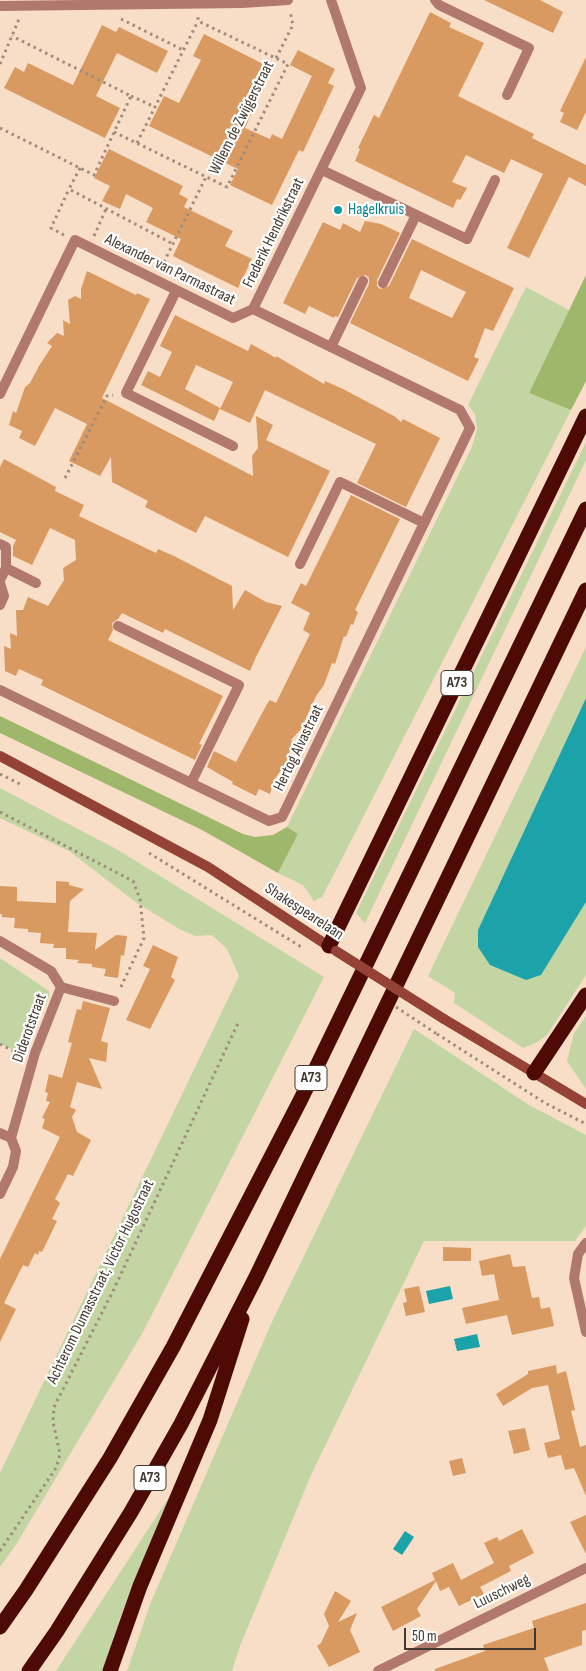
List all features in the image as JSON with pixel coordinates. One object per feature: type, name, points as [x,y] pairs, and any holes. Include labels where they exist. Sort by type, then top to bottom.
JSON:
[{"type":"highway","name":"A73","points":[[333,948],[586,416]]},
{"type":"highway","name":"A73","points":[[0,1627],[26,1590],[110,1458],[173,1347],[301,1099],[586,509]]},
{"type":"highway","name":"A73","points":[[30,1671],[62,1624],[131,1512],[181,1424],[256,1277],[586,590]]},
{"type":"highway","points":[[534,1072],[586,995]]},
{"type":"highway","name":"A73","points":[[110,1671],[144,1577],[210,1420],[256,1277]]},
{"type":"street","points":[[0,6],[197,4],[288,0]]},
{"type":"street","name":"Frederik Hendrikstraat","points":[[253,309],[361,88],[331,0]]},
{"type":"street","points":[[435,0],[439,5],[529,48],[507,95]]},
{"type":"street","name":"Frederik Hendrikstraat","points":[[322,170],[467,239],[495,180]]},
{"type":"street","points":[[383,283],[416,215]]},
{"type":"street","points":[[0,394],[74,240]]},
{"type":"street","name":"Alexander van Parmastraat","points":[[74,240],[233,318],[253,309],[460,410]]},
{"type":"street","points":[[331,347],[363,281]]},
{"type":"street","points":[[176,291],[126,393],[233,446]]},
{"type":"street","name":"Hertog Alvastraat","points":[[0,690],[269,821],[282,817],[470,428],[460,410]]},
{"type":"street","points":[[300,564],[340,482],[424,523]]},
{"type":"street","points":[[0,544],[6,547],[6,568],[0,582],[4,596],[0,604]]},
{"type":"street","points":[[6,568],[36,583]]},
{"type":"street","points":[[118,626],[239,685],[190,783]]},
{"type":"street","name":"Shakespearelaan","points":[[0,756],[208,867],[444,1019],[586,1104]]},
{"type":"street","name":"Diderotstraat","points":[[0,941],[51,971],[61,987],[114,1001]]},
{"type":"street","name":"Diderotstraat","points":[[11,1138],[33,1062],[61,987]]},
{"type":"street","points":[[0,1133],[11,1138],[16,1151],[13,1167],[0,1194]]},
{"type":"street","points":[[586,1243],[578,1254],[574,1278],[586,1332]]},
{"type":"street","name":"Luuschweg","points":[[378,1671],[586,1568]]},
{"type":"path","points":[[276,58],[293,25],[288,0]]},
{"type":"path","points":[[137,143],[198,21],[197,4]]},
{"type":"path","points":[[115,5],[115,16],[183,50]]},
{"type":"path","points":[[0,64],[19,21],[18,6]]},
{"type":"path","name":"Willem de Zwijgerstraat","points":[[114,132],[226,188],[288,64],[198,21]]},
{"type":"path","points":[[12,36],[154,107]]},
{"type":"path","points":[[0,128],[94,175],[131,96]]},
{"type":"path","points":[[74,240],[51,228],[80,168]]},
{"type":"path","points":[[155,280],[206,177]]},
{"type":"path","points":[[69,190],[173,244]]},
{"type":"path","points":[[197,194],[203,198]]},
{"type":"path","points":[[88,247],[106,209]]},
{"type":"path","points":[[65,478],[107,396],[126,393]]},
{"type":"path","points":[[0,774],[26,788]]},
{"type":"path","points":[[0,812],[133,881],[140,899],[144,938],[114,1001]]},
{"type":"path","points":[[147,852],[305,949]]},
{"type":"path","name":"Achterom Dumasstraat, Victor Hugostraat","points":[[0,1551],[56,1468],[60,1454],[53,1422],[54,1407],[114,1289],[239,1021]]},
{"type":"path","points":[[437,1034],[545,1103],[586,1124]]},
{"type":"path","points":[[0,1044],[33,1062]]},
{"type":"green space","points":[[586,275],[586,381],[571,410],[529,393]]},
{"type":"green space","points":[[526,287],[569,310],[529,393],[571,410],[322,897],[314,901],[303,885],[278,873],[298,834],[287,827],[472,447],[477,429],[475,414],[468,405]]},
{"type":"green space","points":[[586,442],[586,460],[365,923],[356,913]]},
{"type":"green space","points":[[586,647],[586,698],[478,930],[490,965],[526,979],[541,975],[586,902],[586,975],[547,1035],[536,1043],[523,1048],[454,1003],[455,993],[428,976]]},
{"type":"green space","points":[[0,716],[243,834],[255,837],[273,835],[287,827],[298,834],[278,873],[202,830],[0,733]]},
{"type":"green space","points":[[0,788],[118,850],[324,977],[143,1332],[17,1543],[0,1567],[0,1473],[239,976],[227,949],[212,935],[196,936],[181,930],[137,903],[69,851],[0,818]]},
{"type":"green space","points":[[0,958],[49,991],[49,997],[22,1054],[0,1044]]},
{"type":"green space","points":[[586,1016],[586,1089],[567,1061],[574,1033]]},
{"type":"green space","points":[[414,1029],[529,1105],[586,1135],[586,1226],[575,1241],[424,1241],[311,1475],[240,1646],[232,1671],[127,1671],[151,1602],[271,1324]]},
{"type":"green space","points":[[173,1491],[121,1615],[103,1671],[56,1671]]},
{"type":"water","points":[[586,698],[586,902],[541,975],[526,980],[490,965],[478,947],[478,930]]},
{"type":"water","points":[[450,1286],[453,1299],[429,1304],[426,1291]]},
{"type":"water","points":[[477,1334],[480,1347],[457,1351],[454,1339]]},
{"type":"water","points":[[405,1531],[414,1537],[402,1555],[393,1549]]},
{"type":"building","points":[[484,0],[540,0],[563,12],[553,33]]},
{"type":"building","points":[[430,12],[451,23],[449,27],[484,43],[458,96],[534,134],[532,138],[586,165],[586,186],[569,177],[529,258],[507,248],[543,174],[511,159],[504,173],[466,155],[452,182],[467,188],[460,200],[457,199],[453,208],[355,161],[360,149],[358,148],[374,115],[379,118]]},
{"type":"building","points":[[102,25],[116,32],[119,27],[168,51],[157,73],[117,53],[96,96],[120,108],[105,138],[4,88],[15,67],[24,72],[28,63],[73,85]]},
{"type":"building","points":[[204,34],[269,67],[260,84],[264,86],[245,128],[270,139],[272,134],[282,139],[312,76],[290,65],[298,50],[335,69],[328,83],[334,86],[303,152],[299,150],[272,205],[230,185],[238,169],[149,126],[164,96],[179,103],[201,60],[193,56]]},
{"type":"building","points":[[586,57],[586,112],[577,130],[560,122],[564,113],[560,111]]},
{"type":"building","points":[[109,149],[183,186],[179,194],[188,199],[184,207],[233,231],[225,246],[252,259],[238,288],[173,256],[181,239],[146,222],[153,208],[126,194],[120,209],[102,201],[110,186],[94,178]]},
{"type":"building","points":[[365,221],[381,224],[400,233],[377,280],[377,286],[380,289],[389,286],[412,239],[514,288],[493,331],[485,328],[474,357],[479,359],[468,381],[350,323],[369,284],[369,278],[366,275],[357,278],[338,317],[335,316],[334,318],[309,306],[305,314],[283,303],[323,222],[340,230],[343,223],[360,232]],"holes":[[[421,270],[466,292],[452,318],[409,298]]]},
{"type":"building","points":[[87,271],[136,295],[137,293],[150,299],[102,398],[253,476],[252,456],[258,448],[256,416],[273,425],[266,440],[330,471],[288,557],[205,516],[196,533],[145,507],[148,501],[112,482],[111,457],[100,476],[69,461],[87,424],[55,408],[35,446],[19,438],[22,431],[9,425],[13,411],[16,413],[25,387],[30,383],[52,346],[47,343],[57,333],[64,336],[63,320],[70,324],[68,300],[75,296],[81,299],[81,289]]},
{"type":"building","points":[[175,315],[248,351],[251,344],[324,384],[325,381],[343,389],[394,416],[401,422],[403,419],[440,438],[406,507],[357,483],[376,444],[265,390],[250,423],[220,409],[233,382],[196,365],[185,389],[220,408],[214,421],[141,385],[148,371],[160,377],[172,352],[160,346]]},
{"type":"building","points":[[4,459],[56,487],[55,491],[84,505],[79,516],[156,553],[158,549],[174,556],[232,586],[233,610],[245,590],[266,602],[282,606],[250,671],[165,629],[163,633],[122,613],[112,623],[113,630],[108,640],[223,696],[199,744],[202,745],[195,760],[41,685],[43,680],[19,669],[16,676],[5,671],[4,646],[11,649],[10,633],[17,636],[16,610],[23,610],[28,597],[48,606],[64,580],[63,568],[76,560],[75,540],[50,528],[32,565],[13,556],[13,546],[16,540],[0,532],[0,467]]},
{"type":"building","points":[[351,495],[400,519],[355,610],[358,612],[346,637],[344,636],[335,664],[332,663],[324,685],[316,696],[301,729],[291,740],[293,741],[286,763],[274,780],[270,794],[259,789],[256,796],[232,784],[233,782],[207,767],[214,751],[236,762],[267,704],[270,700],[276,703],[310,634],[303,630],[310,613],[291,603],[301,583],[306,586]]},
{"type":"building","points":[[56,881],[69,882],[69,885],[84,889],[70,901],[68,932],[97,933],[95,950],[116,935],[127,936],[124,956],[121,955],[118,978],[104,976],[106,969],[92,967],[92,964],[77,963],[79,960],[66,959],[66,948],[53,948],[54,944],[40,943],[41,933],[28,932],[28,929],[14,928],[15,918],[2,917],[2,914],[0,914],[0,886],[17,887],[17,901],[56,903]]},
{"type":"building","points":[[153,945],[178,957],[171,977],[175,980],[150,1029],[126,1020],[150,969],[143,966]]},
{"type":"building","points":[[83,1001],[110,1008],[101,1041],[108,1043],[106,1062],[89,1058],[102,1089],[77,1082],[70,1107],[76,1110],[72,1117],[77,1132],[91,1140],[73,1176],[68,1174],[55,1199],[60,1203],[52,1219],[57,1221],[42,1252],[39,1251],[38,1255],[35,1253],[28,1267],[23,1265],[4,1303],[16,1309],[0,1342],[0,1259],[60,1137],[42,1128],[45,1119],[42,1118],[50,1102],[46,1101],[48,1093],[45,1092],[49,1074],[62,1078],[72,1043],[68,1042],[77,1009],[81,1010]]},
{"type":"building","points":[[443,1247],[471,1248],[471,1261],[443,1261]]},
{"type":"building","points":[[510,1254],[513,1267],[525,1266],[532,1298],[539,1297],[541,1309],[550,1307],[554,1326],[512,1335],[507,1315],[466,1324],[462,1308],[499,1300],[494,1274],[482,1276],[479,1261]]},
{"type":"building","points":[[419,1286],[425,1312],[406,1316],[403,1303],[407,1302],[404,1289]]},
{"type":"building","points":[[556,1365],[557,1374],[566,1371],[575,1410],[571,1411],[580,1447],[586,1445],[586,1496],[574,1468],[565,1470],[561,1455],[548,1458],[544,1443],[560,1439],[548,1385],[532,1388],[503,1406],[496,1394],[528,1374],[528,1371]]},
{"type":"building","points":[[525,1428],[530,1450],[514,1454],[508,1431]]},
{"type":"building","points":[[462,1458],[466,1473],[453,1476],[449,1461]]},
{"type":"building","points":[[586,1515],[586,1554],[570,1522]]},
{"type":"building","points":[[522,1529],[534,1553],[509,1566],[511,1571],[480,1587],[484,1594],[459,1606],[449,1587],[440,1591],[436,1581],[417,1609],[421,1616],[393,1631],[381,1607],[435,1580],[432,1573],[453,1563],[461,1580],[494,1563],[484,1543],[497,1537],[499,1541]]},
{"type":"building","points":[[335,1591],[351,1601],[338,1622],[357,1613],[350,1630],[360,1652],[329,1667],[317,1646],[321,1643],[329,1626],[324,1614]]},
{"type":"building","points":[[586,1603],[586,1630],[582,1631],[582,1645],[544,1658],[549,1671],[435,1671],[435,1669],[485,1651],[483,1645],[534,1628],[532,1621]]},
{"type":"place","name":"Hagelkruis","points":[[338,210]]}]
